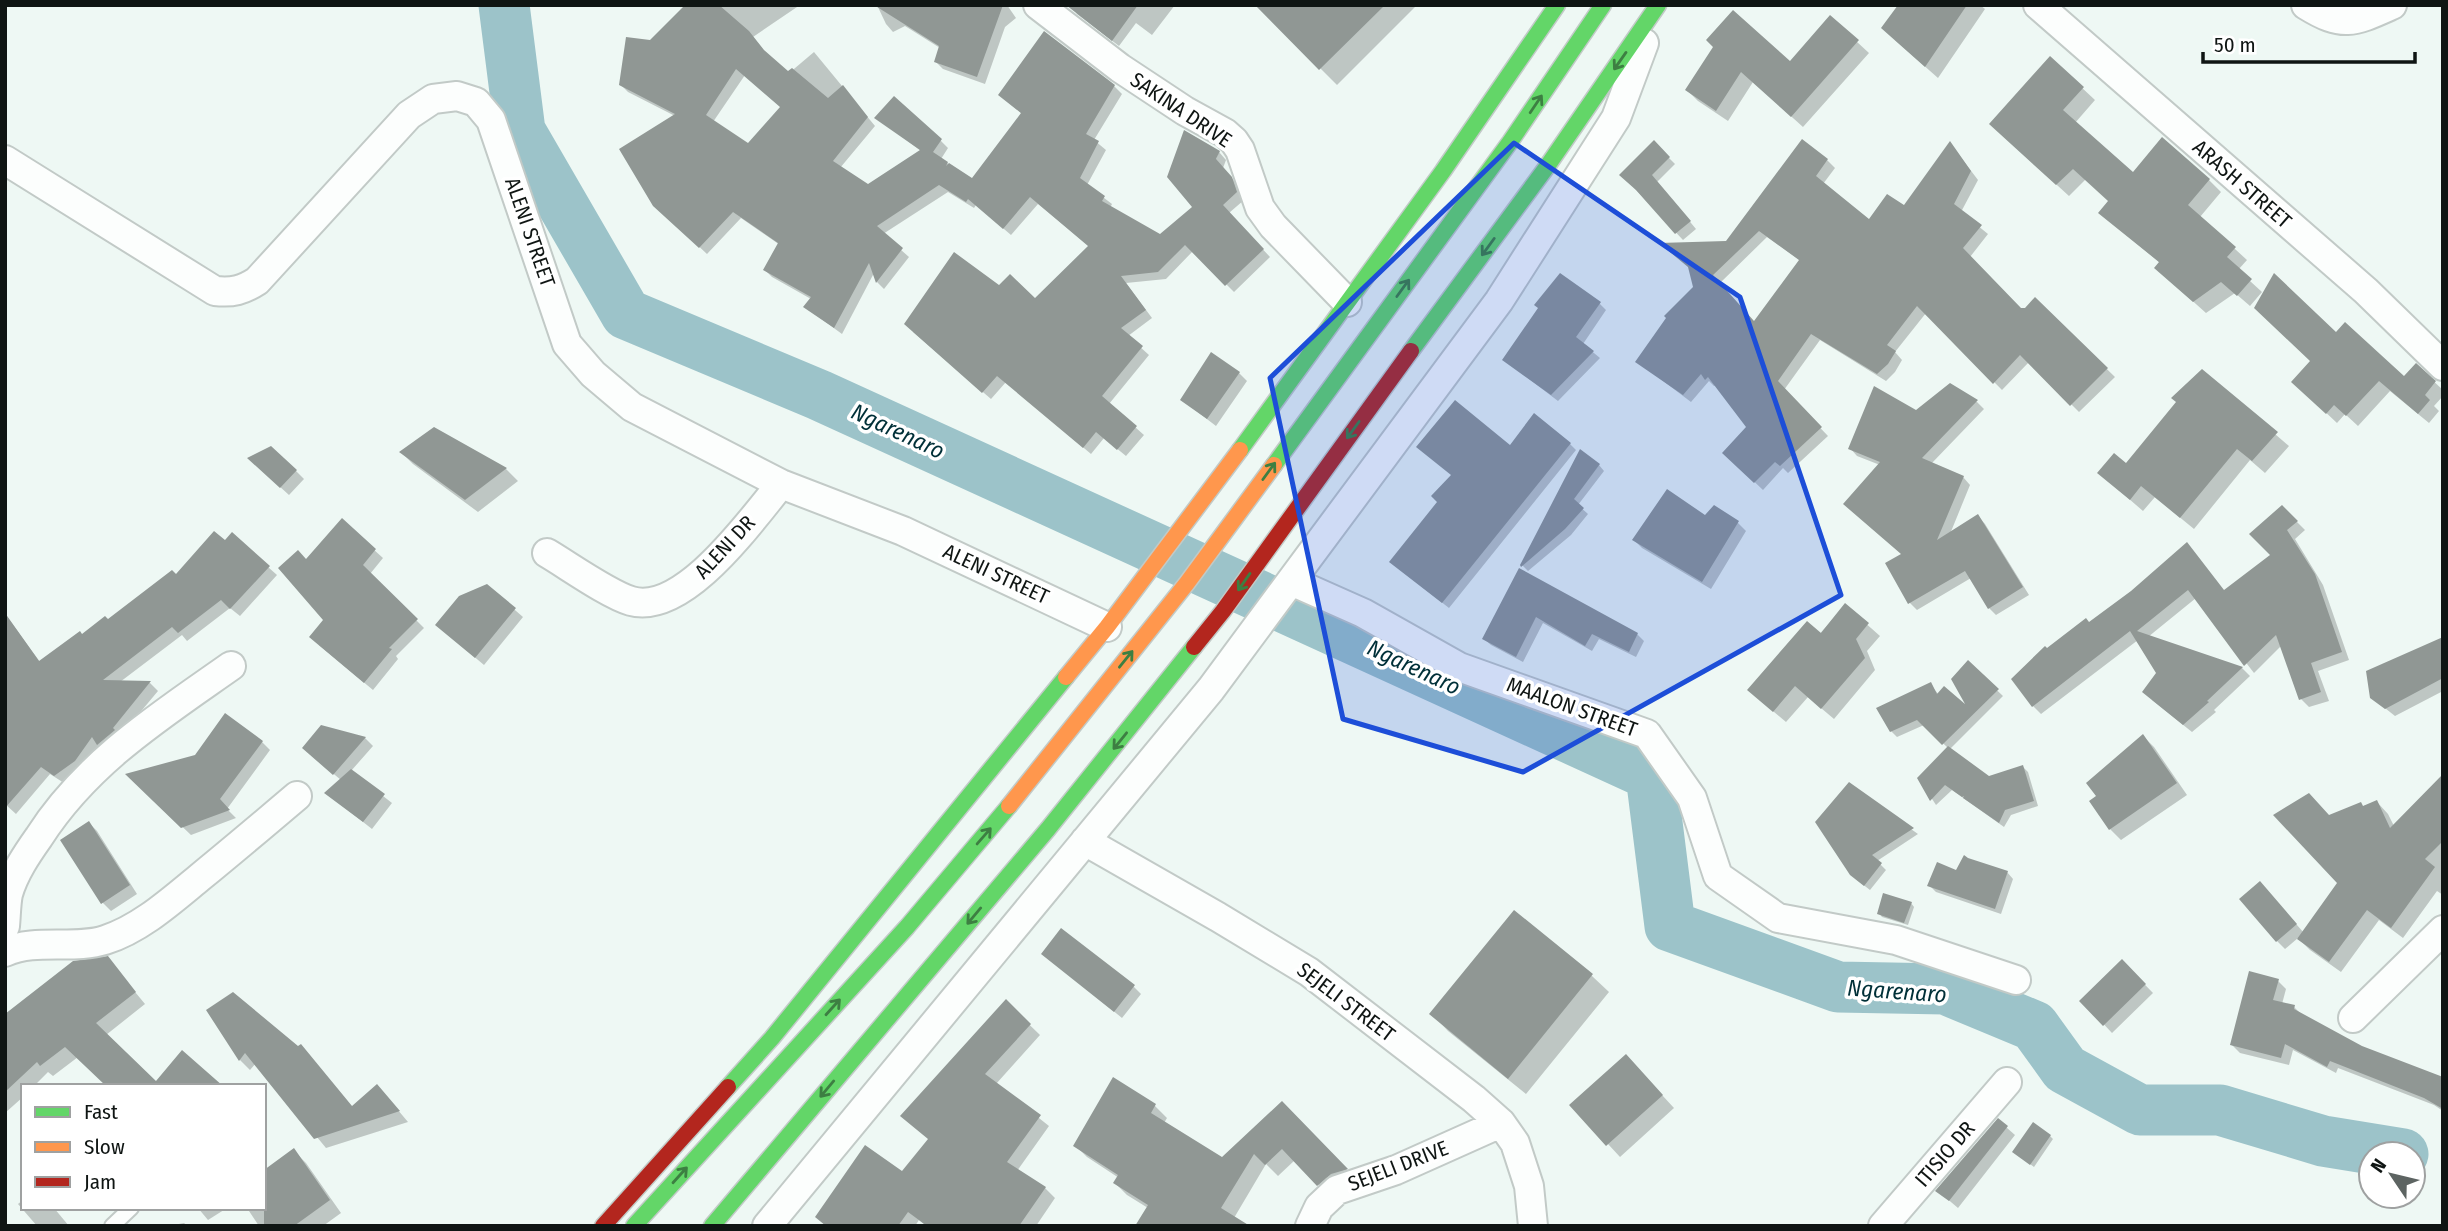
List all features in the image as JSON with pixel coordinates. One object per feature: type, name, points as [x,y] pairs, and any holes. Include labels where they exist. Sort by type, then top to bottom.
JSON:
[{"type":"main road","points":[[603,1226],[772,1038],[1107,627],[1194,513],[1443,171],[1557,5]]},
{"type":"main road","points":[[634,1226],[907,927],[1015,800],[1187,583],[1510,142],[1603,5]]},
{"type":"main road","points":[[712,1226],[1048,829],[1223,611],[1546,168],[1658,6]]},
{"type":"street","name":"SAKINA DRIVE","points":[[1038,5],[1119,68],[1234,141],[1240,150],[1260,208],[1273,226],[1347,302]]},
{"type":"street","name":"ARASH STREET","points":[[2038,5],[2366,291],[2443,366]]},
{"type":"street","points":[[2306,5],[2329,19],[2352,21],[2392,5]]},
{"type":"street","points":[[767,1226],[1211,689],[1499,301],[1616,118],[1658,6]]},
{"type":"street","name":"ALENI STREET","points":[[5,160],[215,291],[229,292],[244,290],[257,281],[409,115],[433,100],[457,96],[477,102],[491,120],[567,344],[593,374],[632,407],[781,484],[903,531],[1107,627]]},
{"type":"street","name":"ALENI DR","points":[[547,553],[623,598],[640,603],[653,602],[690,584],[716,560],[781,484]]},
{"type":"street","name":"MAALON STREET","points":[[1291,581],[1363,613],[1459,667],[1647,734],[1692,797],[1718,876],[1778,918],[1896,940],[2016,980]]},
{"type":"street","points":[[5,926],[8,894],[20,867],[50,818],[99,764],[126,741],[231,666]]},
{"type":"street","points":[[5,952],[21,946],[105,940],[143,921],[297,796]]},
{"type":"street","name":"SEJELI STREET","points":[[1085,841],[1309,972],[1474,1099],[1501,1123],[1515,1143],[1526,1175],[1534,1215],[1533,1226]]},
{"type":"street","points":[[2353,1018],[2443,930]]},
{"type":"street","name":"ITISIO DR","points":[[1883,1226],[2007,1082]]},
{"type":"street","name":"SEJELI DRIVE","points":[[1310,1226],[1319,1207],[1337,1190],[1396,1170],[1501,1123]]},
{"type":"lane","points":[[112,1226],[129,1210]]},
{"type":"highlighted area","points":[[1514,143],[1740,297],[1841,595],[1523,772],[1343,719],[1270,378]]},
{"type":"building","points":[[685,5],[719,5],[788,71],[792,68],[828,98],[843,85],[868,117],[833,161],[868,184],[920,150],[874,118],[894,96],[942,139],[933,152],[948,162],[946,166],[949,163],[972,178],[1021,113],[998,95],[1044,31],[1115,85],[1086,134],[1099,141],[1080,178],[1105,196],[1102,201],[1160,234],[1192,207],[1167,177],[1184,130],[1220,151],[1216,159],[1232,177],[1237,192],[1223,205],[1264,249],[1225,286],[1185,245],[1158,272],[1121,276],[1146,310],[1121,328],[1143,346],[1102,396],[1137,426],[1117,450],[1096,432],[1083,448],[997,376],[982,393],[904,324],[954,252],[999,285],[1010,274],[1035,298],[1088,246],[1030,197],[1003,229],[968,199],[966,202],[939,185],[877,226],[903,248],[876,283],[869,263],[834,328],[803,307],[811,297],[763,270],[778,243],[733,212],[699,248],[653,206],[619,149],[675,114],[619,85],[626,37],[650,40]],"holes":[[[736,69],[780,107],[748,143],[706,115]]]},
{"type":"building","points":[[874,5],[1003,5],[977,77],[934,62],[939,46]]},
{"type":"building","points":[[1066,5],[1138,5],[1112,41]]},
{"type":"building","points":[[1255,5],[1385,5],[1319,70]]},
{"type":"building","points":[[1898,5],[1967,5],[1925,67],[1881,28]]},
{"type":"building","points":[[1733,10],[1790,61],[1830,15],[1859,40],[1791,117],[1741,72],[1716,111],[1685,90],[1713,47],[1706,40]]},
{"type":"building","points":[[2050,56],[2084,87],[2063,110],[2133,172],[2162,137],[2210,179],[2188,205],[2236,247],[2227,257],[2252,279],[2237,296],[2221,282],[2193,302],[2154,268],[2159,262],[2098,213],[2108,201],[2073,169],[2056,185],[1989,124]]},
{"type":"building","points":[[1802,139],[1828,159],[1816,176],[1869,219],[1887,194],[1904,205],[1950,141],[1971,171],[1954,204],[1982,225],[1963,248],[2021,308],[2025,308],[2035,297],[2108,368],[2070,406],[2020,355],[1993,384],[1917,306],[1887,345],[1896,351],[1888,364],[1877,374],[1811,334],[1778,381],[1822,427],[1780,466],[1775,462],[1754,483],[1722,453],[1746,427],[1708,377],[1705,380],[1701,374],[1683,395],[1635,362],[1666,318],[1664,316],[1693,287],[1688,267],[1659,243],[1726,241]],"holes":[[[1759,231],[1799,260],[1754,321],[1713,275]]]},
{"type":"building","points":[[1654,140],[1670,157],[1652,175],[1691,221],[1675,234],[1619,175]]},
{"type":"building","points":[[1560,273],[1601,302],[1576,337],[1594,351],[1551,395],[1502,360],[1538,308],[1534,305]]},
{"type":"building","points":[[2274,273],[2336,332],[2345,322],[2404,376],[2416,363],[2436,381],[2425,395],[2430,400],[2418,414],[2379,381],[2346,416],[2334,405],[2326,414],[2291,382],[2310,361],[2254,308]]},
{"type":"building","points":[[1211,352],[1240,372],[1207,419],[1180,400]]},
{"type":"building","points":[[2202,369],[2278,432],[2252,461],[2237,449],[2180,518],[2141,486],[2130,500],[2097,473],[2114,453],[2126,463],[2176,402],[2171,398]]},
{"type":"building","points":[[1950,383],[1978,400],[1922,458],[1964,476],[1937,540],[1978,514],[2023,587],[1988,609],[1965,571],[1908,604],[1885,563],[1901,554],[1843,504],[1880,462],[1848,449],[1874,386],[1916,410]]},
{"type":"building","points":[[1455,400],[1510,445],[1534,413],[1571,443],[1442,603],[1389,562],[1437,502],[1431,496],[1451,475],[1416,447]]},
{"type":"building","points":[[434,427],[507,468],[465,500],[399,452]]},
{"type":"building","points":[[271,446],[297,470],[280,488],[247,458]]},
{"type":"building","points":[[1580,449],[1600,464],[1574,499],[1584,508],[1565,529],[1521,567],[1520,565]]},
{"type":"building","points":[[1667,489],[1705,515],[1714,505],[1739,521],[1702,582],[1632,540]]},
{"type":"building","points":[[2282,505],[2298,521],[2287,530],[2315,574],[2342,652],[2311,663],[2321,692],[2299,700],[2276,635],[2244,666],[2188,590],[2137,631],[2243,667],[2183,725],[2142,692],[2156,673],[2130,631],[2032,707],[2011,679],[2045,646],[2047,648],[2086,618],[2089,622],[2131,591],[2187,542],[2224,590],[2270,555],[2249,534]]},
{"type":"building","points":[[342,518],[376,549],[363,565],[418,619],[389,648],[392,649],[364,683],[309,637],[323,620],[278,568],[298,550],[306,559]]},
{"type":"building","points":[[214,531],[225,540],[232,532],[270,566],[230,609],[221,600],[178,633],[172,627],[103,680],[151,681],[113,728],[115,730],[97,745],[92,737],[75,761],[54,776],[41,767],[5,808],[5,613],[39,661],[80,631],[82,634],[105,616],[108,619],[172,570],[176,574]]},
{"type":"building","points":[[1519,568],[1638,633],[1629,652],[1592,634],[1585,646],[1536,617],[1516,657],[1482,639]]},
{"type":"building","points":[[487,584],[516,608],[475,658],[435,625],[459,596]]},
{"type":"building","points":[[1845,603],[1869,623],[1856,639],[1865,658],[1821,709],[1795,686],[1773,712],[1747,690],[1807,621],[1821,633]]},
{"type":"building","points":[[2443,637],[2443,678],[2385,709],[2370,698],[2366,671]]},
{"type":"building","points":[[1968,660],[1999,689],[1942,745],[1917,720],[1890,732],[1876,708],[1931,682],[1937,694],[1944,686],[1965,704],[1951,679]]},
{"type":"building","points":[[225,713],[263,741],[220,799],[230,810],[181,828],[125,774],[195,755]]},
{"type":"building","points":[[321,725],[366,737],[333,775],[302,748]]},
{"type":"building","points":[[2143,734],[2177,783],[2109,830],[2089,801],[2096,796],[2086,783]]},
{"type":"building","points":[[1948,746],[1989,776],[2023,765],[2034,801],[2005,810],[1999,823],[1945,785],[1930,801],[1917,778]]},
{"type":"building","points":[[351,769],[385,794],[363,822],[324,793]]},
{"type":"building","points":[[2443,774],[2443,841],[2425,859],[2435,867],[2391,928],[2367,910],[2329,962],[2297,939],[2337,883],[2273,815],[2309,793],[2329,815],[2361,802],[2363,806],[2377,800],[2390,828]]},
{"type":"building","points":[[1849,782],[1914,828],[1872,855],[1882,863],[1864,886],[1850,875],[1815,822]]},
{"type":"building","points":[[89,821],[130,885],[101,904],[60,840]]},
{"type":"building","points":[[1964,855],[2008,871],[1995,909],[1927,886],[1937,862],[1956,870]]},
{"type":"building","points":[[2260,881],[2297,924],[2276,942],[2239,899]]},
{"type":"building","points":[[1883,893],[1912,902],[1904,923],[1877,914]]},
{"type":"building","points":[[1514,910],[1593,974],[1508,1079],[1429,1014]]},
{"type":"building","points":[[1061,928],[1135,985],[1114,1012],[1041,954]]},
{"type":"building","points":[[108,956],[136,992],[96,1023],[156,1081],[182,1050],[221,1084],[104,1084],[65,1047],[40,1066],[37,1062],[5,1092],[5,1014],[73,961]]},
{"type":"building","points":[[2122,959],[2146,984],[2103,1026],[2079,1001]]},
{"type":"building","points":[[2249,971],[2279,979],[2273,1000],[2295,1005],[2294,1009],[2362,1046],[2443,1077],[2443,1109],[2424,1098],[2330,1061],[2327,1067],[2285,1044],[2281,1058],[2230,1045]]},
{"type":"building","points":[[233,992],[298,1046],[301,1044],[352,1106],[377,1084],[400,1111],[314,1139],[245,1053],[239,1061],[206,1010]]},
{"type":"building","points":[[1006,999],[1031,1024],[985,1074],[1041,1115],[1007,1162],[1046,1187],[1019,1226],[927,1226],[908,1212],[898,1226],[826,1226],[815,1217],[865,1145],[902,1171],[928,1139],[900,1116]]},
{"type":"building","points":[[1626,1054],[1663,1095],[1606,1146],[1569,1105]]},
{"type":"building","points":[[1113,1077],[1156,1104],[1151,1113],[1222,1157],[1282,1101],[1348,1169],[1331,1174],[1317,1186],[1282,1149],[1265,1165],[1254,1154],[1221,1208],[1250,1226],[1135,1226],[1148,1205],[1113,1183],[1118,1175],[1073,1146]]},
{"type":"building","points":[[1998,1118],[2008,1126],[1949,1201],[1935,1191]]},
{"type":"building","points":[[2033,1122],[2051,1135],[2030,1165],[2012,1152]]},
{"type":"building","points":[[294,1148],[330,1200],[294,1226],[264,1226],[266,1169]]},
{"type":"waterway","name":"Ngarenaro","points":[[504,5],[520,131],[626,314],[819,395],[1651,775],[1670,926],[1838,987],[1945,989],[2034,1026],[2065,1069],[2140,1110],[2220,1110],[2323,1141],[2357,1147]]},
{"type":"traffic: fast","points":[[1240,450],[1443,171],[1557,5]]},
{"type":"traffic: fast","points":[[1274,465],[1510,142],[1603,5]]},
{"type":"traffic: fast","points":[[1411,351],[1546,168],[1658,5]]},
{"type":"traffic: fast","points":[[712,1226],[1048,829],[1194,647]]},
{"type":"traffic: fast","points":[[728,1087],[772,1038],[1066,677]]},
{"type":"traffic: fast","points":[[634,1226],[907,927],[1009,806]]},
{"type":"traffic: slow","points":[[1066,677],[1107,627],[1240,450]]},
{"type":"traffic: slow","points":[[1009,806],[1187,583],[1274,465]]},
{"type":"traffic: jam","points":[[1194,647],[1223,611],[1411,351]]},
{"type":"traffic: jam","points":[[603,1226],[728,1087]]}]
